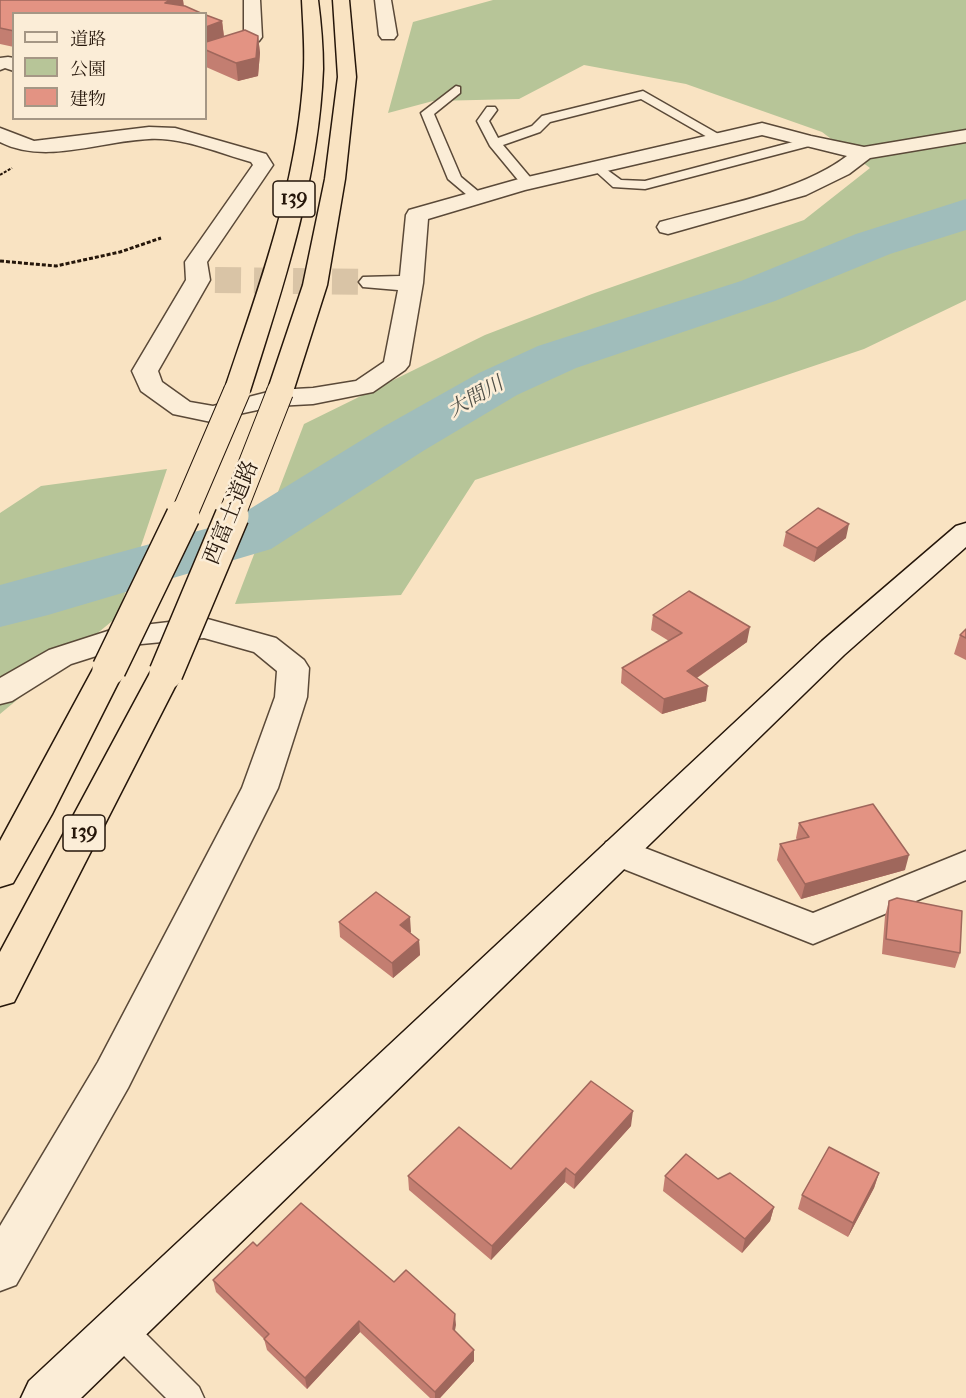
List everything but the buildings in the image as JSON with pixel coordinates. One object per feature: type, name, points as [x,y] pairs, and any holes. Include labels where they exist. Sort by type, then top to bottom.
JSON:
[{"type":"highway","name":"西富士道路","points":[[0,873],[34,814],[109,669],[180,523],[237,390],[281,257],[306,146],[313,76],[310,0]]},
{"type":"highway","name":"西富士道路","points":[[0,990],[166,674],[228,526],[280,392],[315,285],[335,179],[347,77],[341,0]]},
{"type":"street","points":[[207,53],[253,37],[252,0]]},
{"type":"street","points":[[383,0],[388,35]]},
{"type":"street","points":[[0,134],[20,144],[34,147],[128,134],[175,134],[258,158],[263,165],[196,262],[206,280],[145,371],[150,386],[182,408],[216,415],[231,408],[276,398],[313,396],[364,387],[396,365],[411,283],[417,215],[528,183],[762,129],[808,142],[864,153],[966,136]]},
{"type":"street","points":[[668,227],[798,190],[842,170],[864,153]]},
{"type":"street","points":[[371,282],[411,283]]},
{"type":"street","points":[[46,1398],[833,648],[966,532]]},
{"type":"street","points":[[0,693],[60,657],[128,635],[204,628],[265,645],[292,668],[291,697],[260,788],[113,1075],[0,1269]]},
{"type":"street","points":[[619,852],[813,929],[966,866]]},
{"type":"lane","points":[[456,90],[427,113],[455,179],[478,197]]},
{"type":"lane","points":[[495,143],[536,129],[546,119],[643,95],[721,139]]},
{"type":"lane","points":[[491,110],[483,121],[495,143],[528,183]]},
{"type":"lane","points":[[599,168],[618,184],[645,185],[808,142]]},
{"type":"lane","points":[[119,1329],[189,1398]]},
{"type":"path","points":[[0,261],[56,266],[120,252],[161,238]]},
{"type":"green space","points":[[493,0],[966,0],[966,300],[864,349],[475,480],[401,595],[235,604],[304,424],[485,335],[592,294],[804,220],[870,168],[822,132],[686,84],[584,65],[519,99],[433,101],[388,113],[413,22]]},
{"type":"green space","points":[[167,469],[117,617],[0,714],[0,513],[41,486]]},
{"type":"waterway","name":"大間川","points":[[0,606],[25,601],[249,536],[403,439],[498,384],[557,357],[758,291],[873,244],[946,222],[966,213]]},
{"type":"tunnel","points":[[215,280],[371,282]]}]
